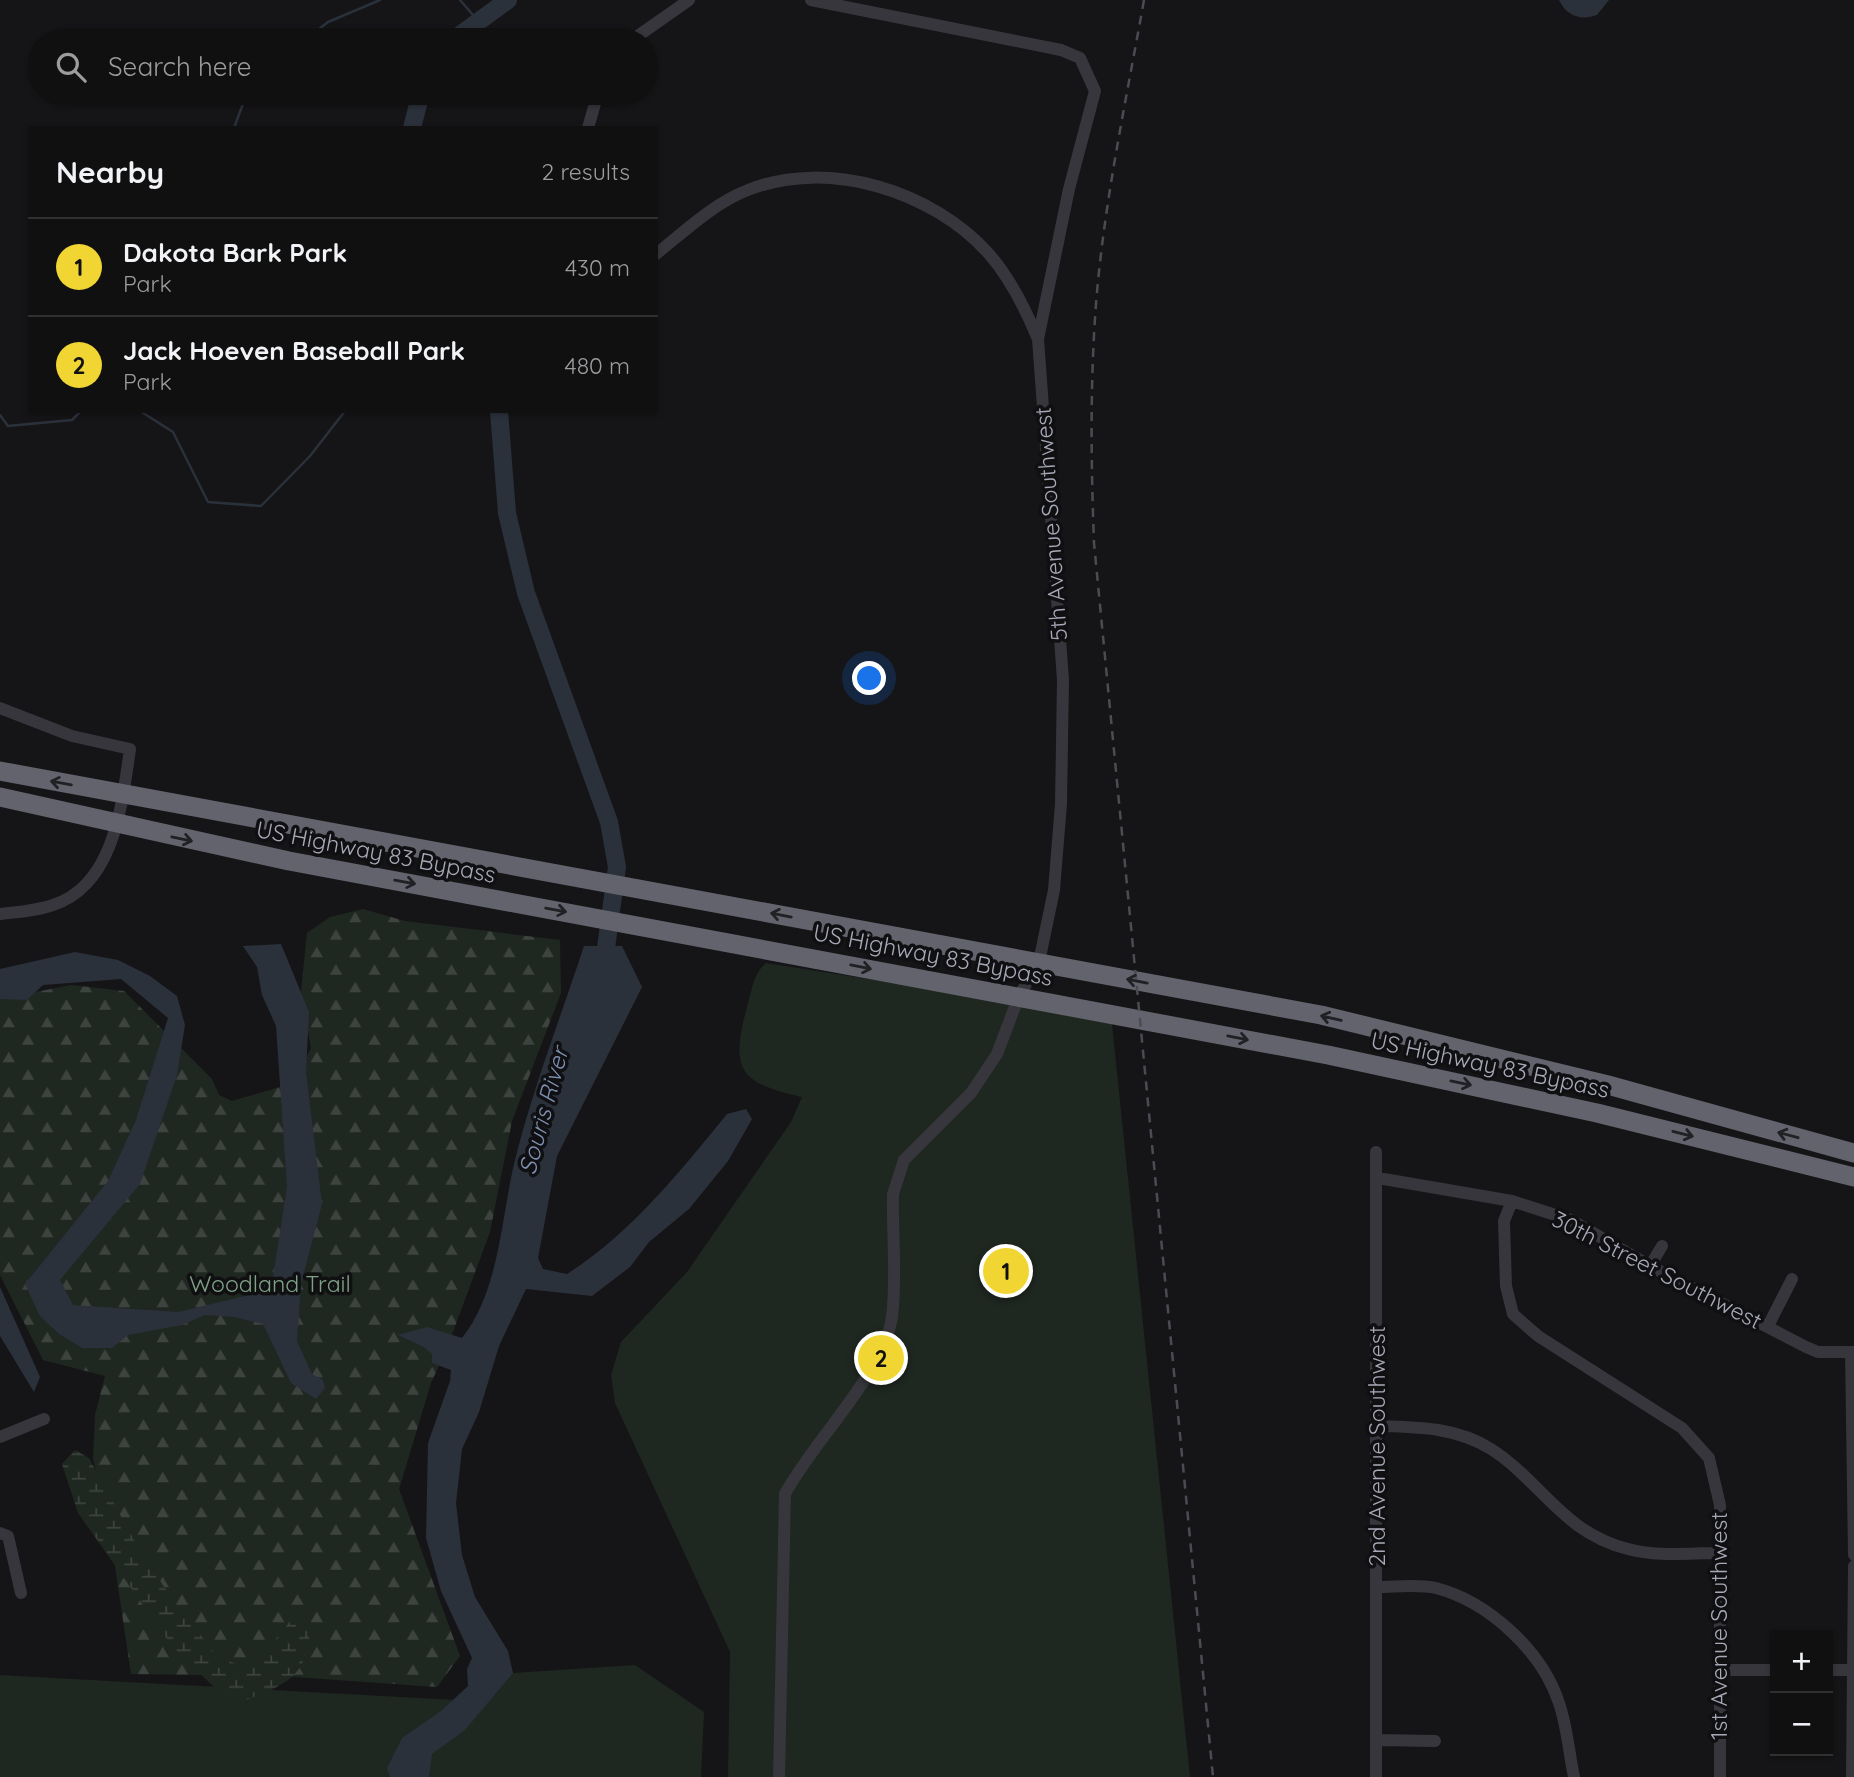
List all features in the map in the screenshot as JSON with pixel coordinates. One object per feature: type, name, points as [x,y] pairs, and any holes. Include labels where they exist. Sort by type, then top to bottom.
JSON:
[{"type":"highway","name":"US Highway 83 Bypass","points":[[0,771],[1321,1015],[1493,1057],[1854,1153]]},
{"type":"highway","name":"US Highway 83 Bypass","points":[[0,797],[115,825],[289,861],[1019,996],[1481,1087],[1854,1177]]},
{"type":"street","points":[[649,28],[689,0]]},
{"type":"street","name":"5th Avenue Southwest","points":[[811,0],[1061,50],[1080,58],[1095,91],[1069,189],[1038,339],[1063,680],[1059,851],[1039,962]]},
{"type":"street","points":[[589,126],[595,105]]},
{"type":"street","points":[[658,252],[723,202],[749,190],[804,178],[836,178],[867,184],[899,193],[932,210],[988,253],[1025,307],[1038,339]]},
{"type":"street","points":[[0,708],[72,736],[130,749],[123,794],[107,854],[94,877],[83,888],[54,905],[0,914]]},
{"type":"street","points":[[779,1777],[785,1494],[799,1468],[878,1357],[886,1339],[891,1318],[893,1194],[904,1160],[951,1115],[982,1079],[997,1054],[1019,996],[1039,962]]},
{"type":"street","name":"2nd Avenue Southwest","points":[[1376,1152],[1376,1777]]},
{"type":"street","name":"30th Street Southwest","points":[[1378,1178],[1512,1201],[1571,1220],[1650,1266],[1818,1352],[1853,1352]]},
{"type":"street","name":"1st Avenue Southwest","points":[[1512,1201],[1504,1221],[1506,1286],[1513,1314],[1538,1336],[1682,1428],[1709,1458],[1720,1505],[1720,1777]]},
{"type":"street","points":[[1650,1266],[1662,1246]]},
{"type":"street","points":[[1768,1326],[1792,1279]]},
{"type":"street","points":[[1853,1352],[1854,1555]]},
{"type":"street","points":[[0,1437],[44,1419]]},
{"type":"street","points":[[1377,1426],[1444,1430],[1491,1450],[1560,1514],[1596,1537],[1628,1549],[1665,1553],[1718,1553]]},
{"type":"street","points":[[0,1533],[8,1536],[21,1593]]},
{"type":"street","points":[[1852,1777],[1854,1566]]},
{"type":"street","points":[[1376,1587],[1435,1588],[1481,1609],[1531,1651],[1548,1677],[1559,1704],[1574,1777]]},
{"type":"street","points":[[1719,1670],[1770,1670]]},
{"type":"street","points":[[1833,1670],[1853,1670]]},
{"type":"street","points":[[1376,1740],[1435,1741]]},
{"type":"green space","name":"Woodland Trail","points":[[363,909],[405,921],[560,940],[561,993],[512,1121],[490,1232],[447,1348],[431,1383],[399,1489],[460,1656],[437,1687],[280,1676],[131,1674],[107,1513],[93,1459],[95,1415],[105,1376],[43,1360],[0,1275],[0,999],[71,985],[124,991],[212,1079],[219,1095],[232,1101],[294,1083],[311,1048],[301,992],[307,933],[330,917]]},
{"type":"green space","points":[[766,963],[1003,1000],[1112,1024],[1190,1777],[728,1777],[730,1652],[615,1403],[611,1375],[621,1342],[687,1272],[791,1122],[802,1097],[764,1086],[752,1079],[744,1070],[740,1059],[742,1028],[752,989],[758,972]]},
{"type":"green space","points":[[75,1450],[89,1458],[141,1553],[177,1606],[219,1658],[243,1666],[267,1650],[291,1620],[310,1624],[305,1658],[289,1679],[233,1705],[174,1649],[78,1513],[62,1464]]},
{"type":"green space","points":[[635,1665],[704,1712],[701,1777],[0,1777],[0,1675],[455,1700],[513,1673]]},
{"type":"water","points":[[1559,0],[1609,0],[1597,15],[1580,17],[1570,13]]},
{"type":"water","points":[[281,944],[309,1012],[306,1072],[322,1204],[301,1284],[297,1341],[312,1374],[323,1380],[325,1388],[316,1399],[291,1383],[263,1324],[234,1317],[205,1315],[182,1325],[128,1335],[112,1348],[82,1348],[59,1334],[40,1316],[25,1284],[108,1181],[136,1120],[168,1018],[121,979],[43,985],[27,1000],[0,999],[0,969],[75,952],[118,960],[150,976],[177,996],[185,1025],[177,1075],[140,1184],[60,1280],[73,1305],[178,1312],[271,1290],[287,1187],[276,1026],[262,995],[257,967],[243,946]]},
{"type":"water","points":[[584,946],[622,946],[642,987],[557,1156],[538,1258],[543,1269],[567,1274],[612,1240],[653,1201],[727,1114],[746,1109],[752,1119],[728,1161],[689,1209],[649,1242],[630,1267],[592,1296],[526,1289],[499,1346],[479,1412],[462,1449],[456,1503],[462,1555],[475,1597],[508,1651],[513,1673],[465,1730],[432,1754],[429,1777],[390,1777],[387,1768],[402,1738],[441,1711],[468,1686],[467,1669],[472,1658],[441,1591],[426,1538],[428,1443],[450,1381],[451,1370],[432,1363],[432,1354],[424,1347],[398,1335],[427,1327],[462,1338],[475,1319],[492,1276],[522,1133]]},
{"type":"water","points":[[0,1287],[40,1377],[34,1392],[0,1336]]},
{"type":"waterway","points":[[320,28],[328,22],[380,0]]},
{"type":"waterway","points":[[460,0],[479,22]]},
{"type":"waterway","name":"Souris River","points":[[470,28],[508,0]]},
{"type":"waterway","points":[[235,126],[243,105]]},
{"type":"waterway","name":"Souris River","points":[[413,126],[418,105]]},
{"type":"waterway","points":[[0,415],[8,426],[72,420],[79,413]]},
{"type":"waterway","points":[[143,413],[173,432],[208,502],[261,506],[310,456],[343,413]]},
{"type":"waterway","name":"Souris River","points":[[499,413],[507,513],[526,593],[609,822],[617,867],[606,948],[598,969]]},
{"type":"railway","points":[[1144,0],[1110,190],[1096,304],[1092,424],[1094,543],[1213,1777]]},
{"type":"place","name":"Dakota Bark Park","points":[[1006,1271]]},
{"type":"place","name":"Jack Hoeven Baseball Park","points":[[881,1358]]}]
